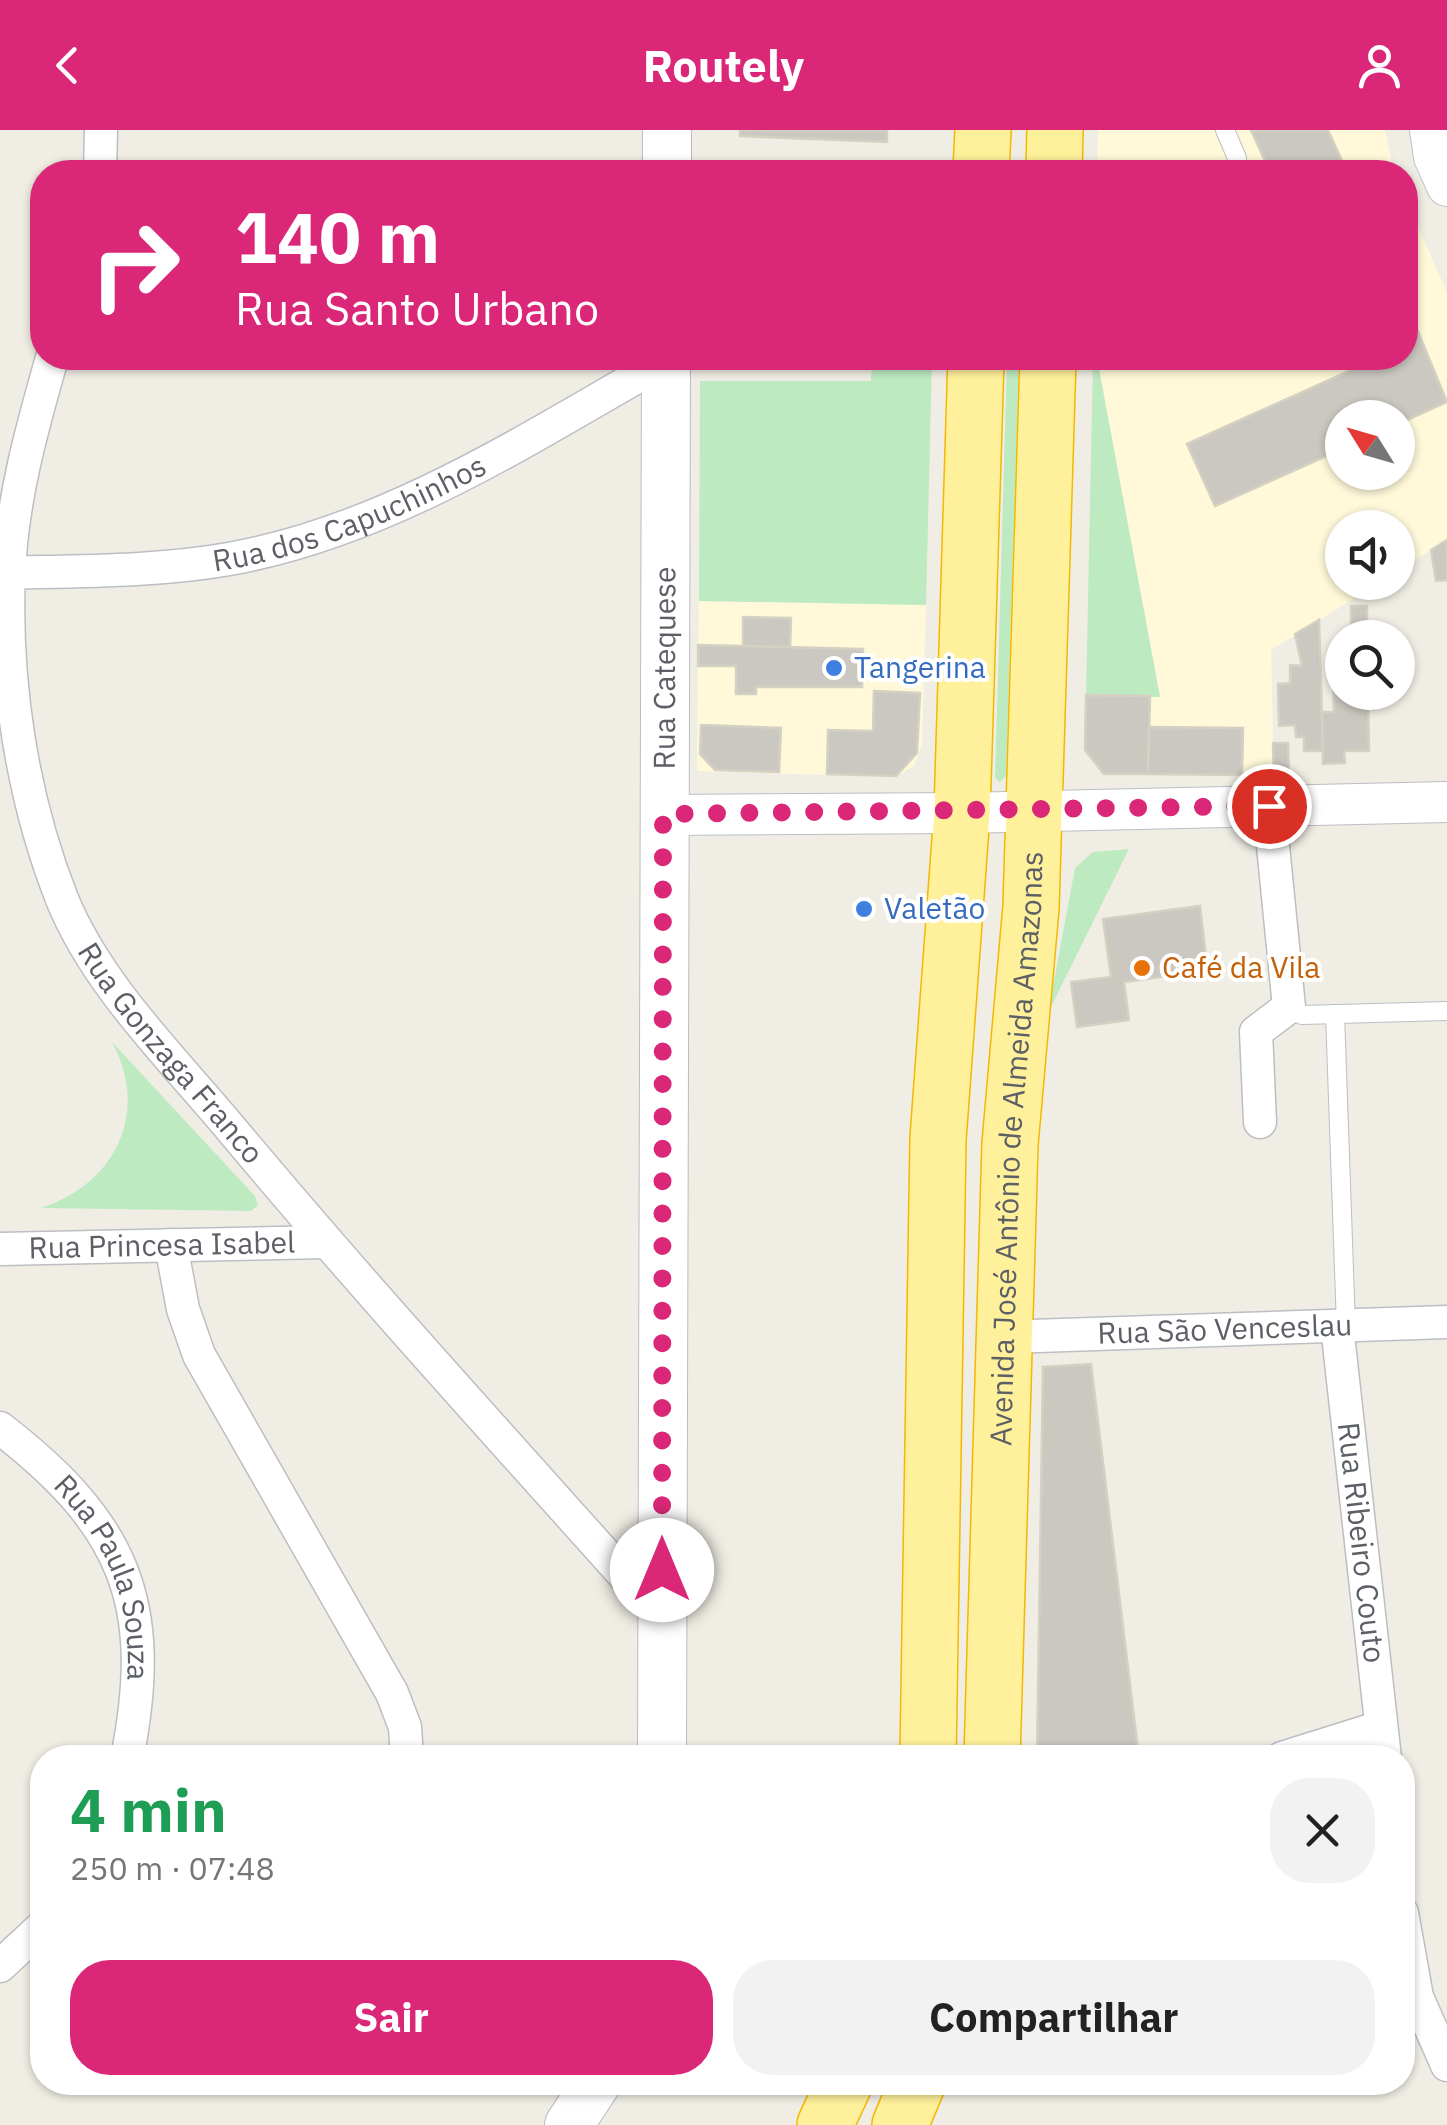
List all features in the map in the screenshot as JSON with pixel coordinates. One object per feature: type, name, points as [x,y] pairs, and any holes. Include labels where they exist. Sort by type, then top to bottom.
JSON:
[{"type":"highway","points":[[981,160],[982,130]]},
{"type":"highway","points":[[1054,160],[1055,130]]},
{"type":"highway","points":[[928,1745],[938,1140],[962,814],[976,370]]},
{"type":"highway","name":"Avenida José Antônio de Almeida Amazonas","points":[[992,1745],[1010,1144],[1036,812],[1048,370]]},
{"type":"highway","points":[[825,2125],[839,2095]]},
{"type":"highway","points":[[900,2125],[913,2095]]},
{"type":"main road","points":[[667,130],[667,160]]},
{"type":"main road","name":"Rua Catequese","points":[[662,1745],[666,370]]},
{"type":"main road","points":[[569,2125],[588,2095]]},
{"type":"street","points":[[100,160],[101,130]]},
{"type":"street","name":"Rua Gonzaga Franco","points":[[49,370],[19,486],[4,573],[15,714],[36,812],[63,901],[104,973],[326,1242],[619,1570],[662,1610]]},
{"type":"street","name":"Rua dos Capuchinhos","points":[[4,573],[229,559],[316,536],[420,494],[644,370]]},
{"type":"street","points":[[663,814],[962,814],[1447,802]]},
{"type":"street","points":[[1260,1122],[1256,1032],[1290,1007],[1269,806]]},
{"type":"street","name":"Rua Princesa Isabel","points":[[0,1249],[326,1242]]},
{"type":"street","points":[[170,1246],[184,1309],[200,1355],[392,1693],[405,1727],[406,1745]]},
{"type":"street","name":"Rua São Venceslau","points":[[1005,1337],[1447,1322]]},
{"type":"street","name":"Rua Ribeiro Couto","points":[[1342,1326],[1383,1742]]},
{"type":"street","name":"Rua Paula Souza","points":[[0,1428],[42,1460],[86,1506],[120,1562],[138,1630],[137,1689],[129,1745]]},
{"type":"street","points":[[0,1966],[30,1938]]},
{"type":"street","points":[[1415,1987],[1447,2066]]},
{"type":"lane","points":[[1225,130],[1237,158]]},
{"type":"lane","points":[[1290,1007],[1298,1014],[1447,1011]]},
{"type":"lane","points":[[1335,1014],[1342,1326]]},
{"type":"shaded area","points":[[1098,130],[1385,130],[1391,160],[1097,160]]},
{"type":"shaded area","points":[[1418,227],[1447,292],[1447,540],[1415,560],[1415,510],[1325,510],[1325,600],[1352,600],[1271,650],[1274,776],[1104,774],[1085,750],[1086,695],[1160,696],[1099,370],[1418,370]]},
{"type":"shaded area","points":[[699,601],[926,605],[922,745],[914,766],[895,777],[697,771]]},
{"type":"green space","points":[[871,370],[932,370],[926,605],[699,601],[700,381],[871,381]]},
{"type":"green space","points":[[1007,370],[1019,370],[1006,776],[1000,782],[995,778]]},
{"type":"green space","points":[[1093,370],[1099,370],[1160,697],[1086,695]]},
{"type":"green space","points":[[1129,849],[1048,1013],[1075,868],[1093,852]]},
{"type":"green space","points":[[112,1042],[255,1196],[258,1205],[251,1211],[41,1208],[89,1182],[119,1142],[126,1119],[127,1094],[123,1068]]},
{"type":"building","points":[[740,130],[887,130],[887,142],[740,136]]},
{"type":"building","points":[[1251,130],[1328,130],[1342,160],[1265,160]]},
{"type":"building","points":[[1418,332],[1447,402],[1415,416],[1415,400],[1325,400],[1325,457],[1215,506],[1187,444],[1351,370],[1418,370]]},
{"type":"building","points":[[1447,540],[1447,580],[1436,581],[1431,550]]},
{"type":"building","points":[[1351,606],[1367,606],[1367,620],[1351,620]]},
{"type":"building","points":[[743,617],[791,618],[790,647],[743,646]]},
{"type":"building","points":[[1319,620],[1323,751],[1304,751],[1304,737],[1296,737],[1295,725],[1279,726],[1278,684],[1290,683],[1290,665],[1302,666],[1295,634]]},
{"type":"building","points":[[698,645],[863,649],[862,687],[756,687],[756,694],[736,694],[736,666],[698,666]]},
{"type":"building","points":[[874,691],[920,693],[917,753],[896,776],[827,774],[828,730],[873,731]]},
{"type":"building","points":[[1086,695],[1150,696],[1148,774],[1104,774],[1085,750]]},
{"type":"building","points":[[1368,710],[1369,751],[1344,751],[1345,763],[1323,764],[1322,712]]},
{"type":"building","points":[[701,725],[781,728],[779,772],[715,770],[700,754]]},
{"type":"building","points":[[1149,727],[1243,728],[1242,775],[1148,774]]},
{"type":"building","points":[[1273,743],[1288,743],[1289,775],[1274,776]]},
{"type":"building","name":"Café da Vila","points":[[1200,906],[1206,957],[1174,962],[1176,975],[1124,982],[1129,1020],[1077,1027],[1071,982],[1111,977],[1103,919]]},
{"type":"building","points":[[1091,1364],[1137,1745],[1037,1745],[1043,1367]]},
{"type":"place","name":"Tangerina","points":[[834,668]]},
{"type":"place","name":"Valetão","points":[[864,909]]},
{"type":"place","name":"Café da Vila","points":[[1142,968]]},
{"type":"route","points":[[662,1570],[663,814],[962,814],[1269,806]]}]
